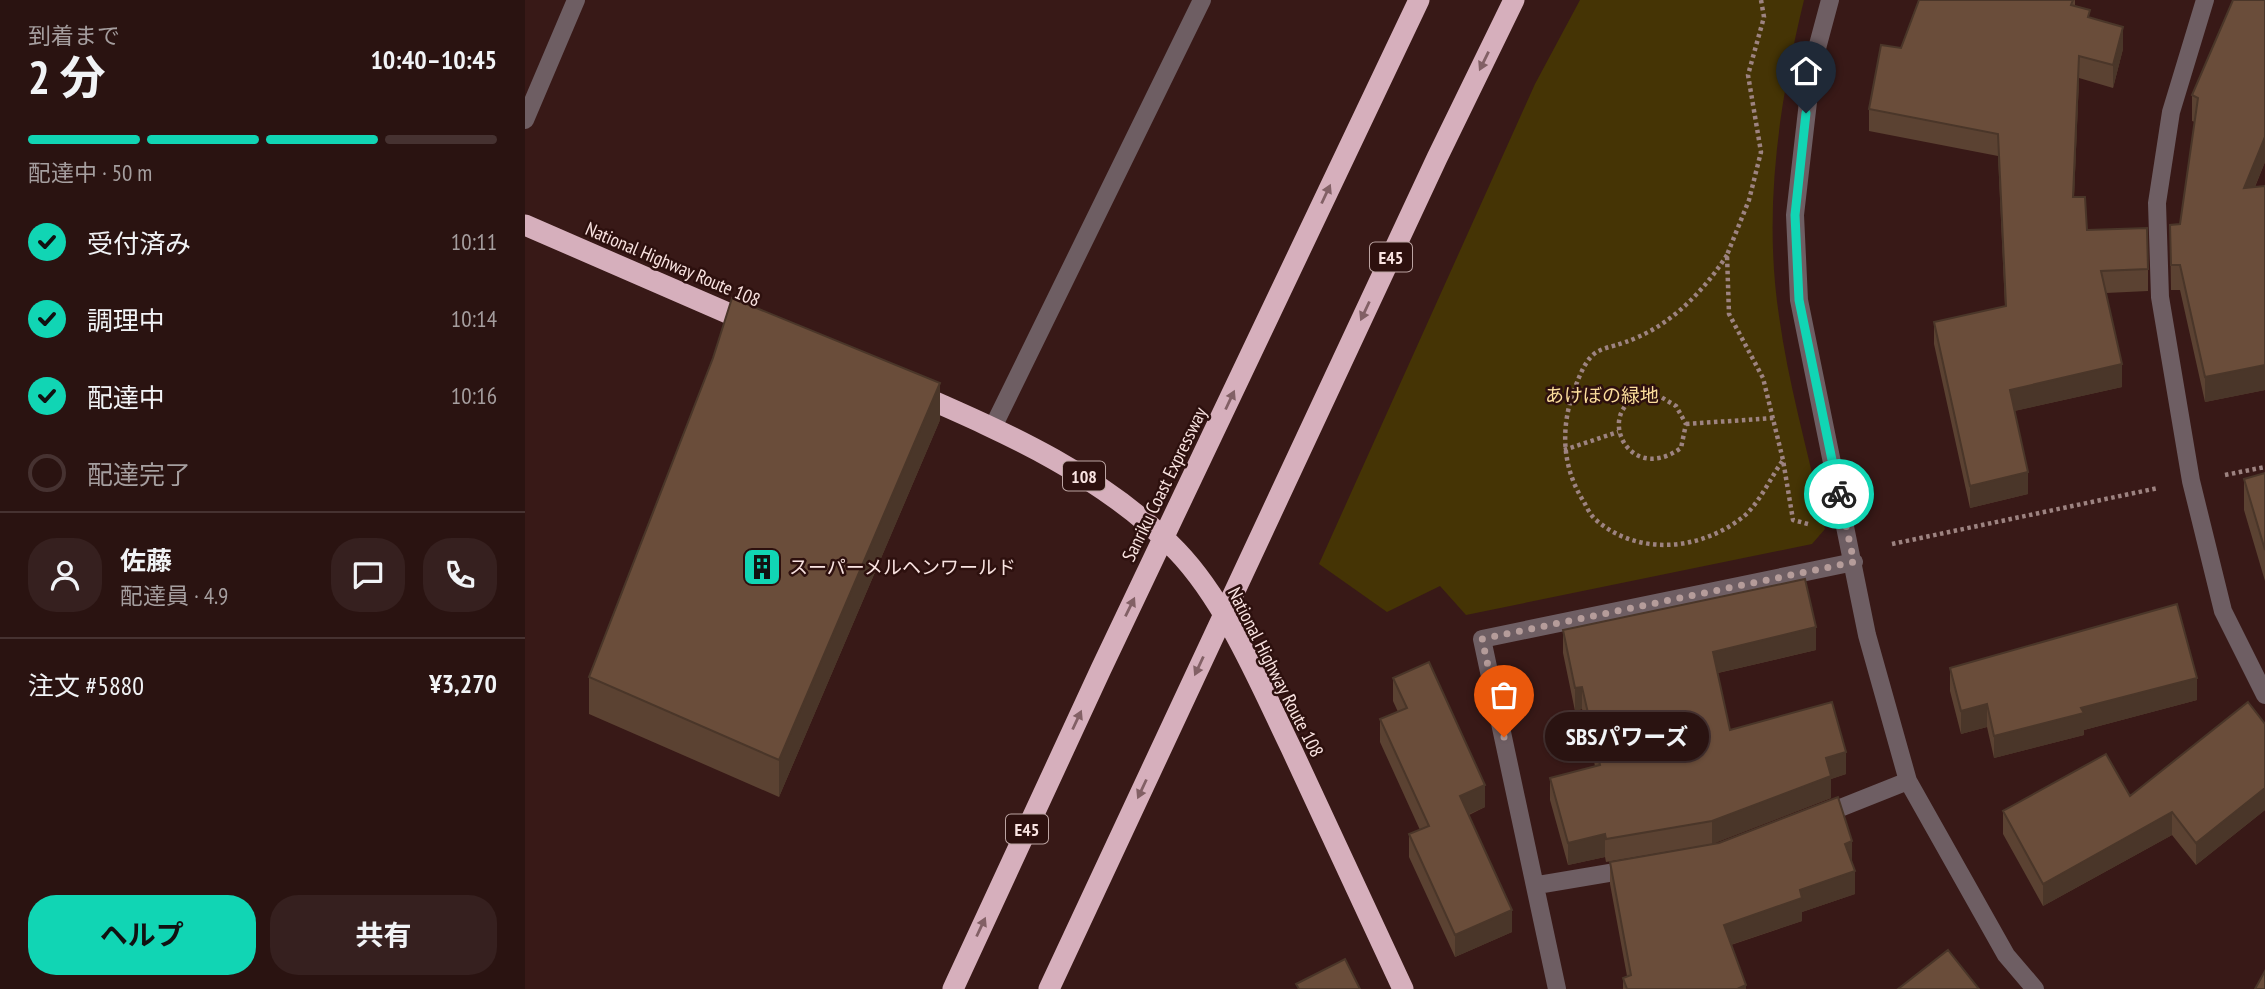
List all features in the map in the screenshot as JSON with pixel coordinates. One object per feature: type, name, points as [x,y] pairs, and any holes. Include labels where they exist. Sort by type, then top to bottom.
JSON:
[{"type":"highway","name":"Sanriku Coast Expressway","points":[[953,989],[1101,669],[1419,0]]},
{"type":"highway","name":"E45","points":[[1049,989],[1269,515],[1514,0]]},
{"type":"highway","name":"National Highway Route 108","points":[[525,225],[778,334]]},
{"type":"highway","name":"National Highway Route 108","points":[[892,383],[993,427],[1077,471],[1128,508],[1178,552],[1213,597],[1268,699],[1403,989]]},
{"type":"street","points":[[525,120],[576,0]]},
{"type":"street","points":[[993,427],[1202,0]]},
{"type":"street","points":[[1830,0],[1812,67],[1795,215],[1799,300],[1882,698],[1908,782],[2006,955],[2035,989]]},
{"type":"street","points":[[2206,0],[2171,112],[2157,203],[2160,297],[2191,481],[2223,611],[2265,695]]},
{"type":"street","points":[[1557,989],[1537,885],[1482,639],[1854,562]]},
{"type":"street","points":[[1804,822],[1908,782]]},
{"type":"street","points":[[1537,885],[1647,867]]},
{"type":"path","points":[[1727,255],[1713,276],[1685,306],[1638,337],[1607,345],[1589,356],[1575,387],[1565,427],[1565,450],[1573,485],[1595,520],[1630,539],[1656,546],[1685,545],[1720,531],[1745,516],[1783,460]]},
{"type":"path","points":[[1638,394],[1656,394],[1667,400],[1676,406],[1686,424],[1681,448],[1667,458],[1639,457],[1624,446],[1618,432],[1622,411],[1638,394]]},
{"type":"path","points":[[1686,424],[1774,418]]},
{"type":"path","points":[[1565,450],[1618,432]]},
{"type":"path","points":[[1892,544],[2265,467]]},
{"type":"green space","name":"あけぼの緑地","points":[[1580,0],[1804,0],[1787,78],[1776,157],[1773,197],[1774,276],[1783,343],[1825,529],[1812,544],[1466,615],[1440,586],[1387,612],[1319,564],[1535,84]]},
{"type":"building","points":[[1919,0],[2073,0],[2071,5],[2090,10],[2088,17],[2123,27],[2113,65],[2079,56],[2073,197],[2085,197],[2087,230],[2147,228],[2148,269],[2101,271],[2122,364],[2010,390],[2028,472],[1970,486],[1934,322],[2006,306],[1998,134],[1869,109],[1881,45],[1901,48]]},
{"type":"building","points":[[2233,0],[2265,0],[2265,137],[2244,188],[2265,186],[2265,365],[2205,377],[2180,265],[2171,265],[2170,225],[2180,224],[2198,98],[2192,95]]},
{"type":"building","name":"スーパーメルヘンワールド","points":[[732,298],[940,383],[779,760],[589,677],[713,358]]},
{"type":"building","points":[[2265,473],[2265,550],[2244,479]]},
{"type":"building","points":[[1805,579],[1816,627],[1713,652],[1730,730],[1832,702],[1846,752],[1826,758],[1831,776],[1712,821],[1606,839],[1605,834],[1568,843],[1550,778],[1600,765],[1582,687],[1575,688],[1563,630]]},
{"type":"building","points":[[2177,604],[2197,678],[2081,708],[2084,713],[1994,736],[1987,704],[1961,711],[1950,668]]},
{"type":"building","points":[[1429,662],[1485,785],[1460,796],[1512,910],[1455,935],[1409,834],[1429,826],[1380,719],[1407,708],[1393,678]]},
{"type":"building","points":[[2248,702],[2265,724],[2265,788],[2196,843],[2172,812],[2043,884],[2003,811],[2106,754],[2130,796]]},
{"type":"building","points":[[1838,797],[1852,841],[1845,844],[1855,871],[1800,890],[1802,898],[1724,925],[1746,985],[1740,989],[1627,989],[1623,978],[1631,975],[1610,862],[1719,843]]},
{"type":"building","points":[[1948,950],[1979,989],[1898,989]]},
{"type":"building","points":[[1345,959],[1360,989],[1299,989],[1296,984]]},
{"type":"building","points":[[2265,971],[2265,989],[2255,989]]},
{"type":"way so far","points":[[1504,737],[1482,639],[1854,562],[1839,494]]},
{"type":"place","name":"スーパーメルヘンワールド","points":[[762,567]]},
{"type":"place","name":"SBSパワーズ","points":[[1504,737]]},
{"type":"route","points":[[1806,113],[1795,215],[1799,300],[1839,494]]}]
